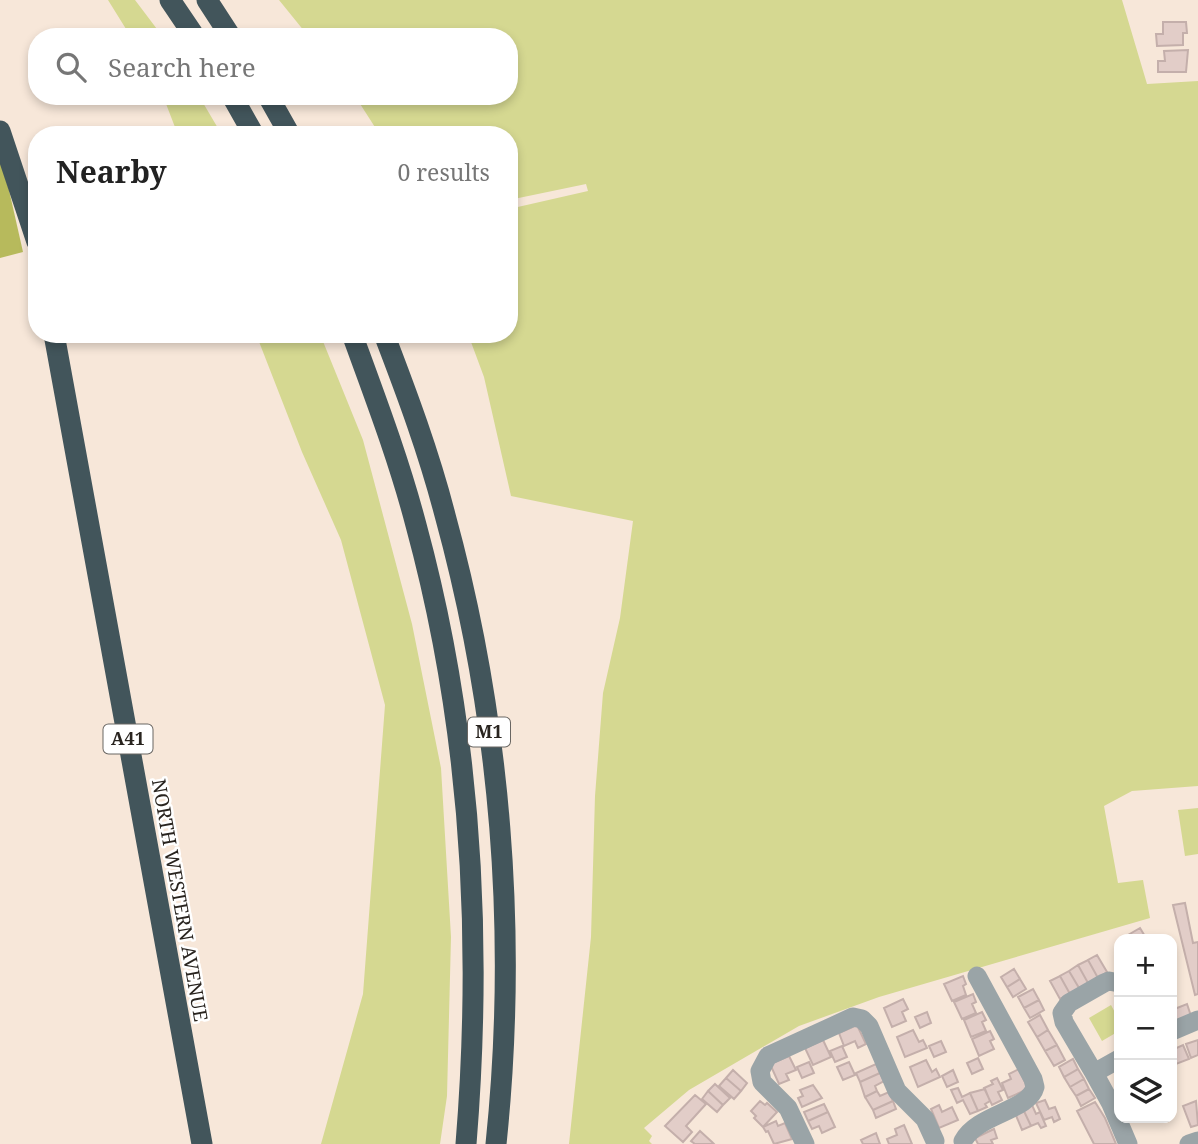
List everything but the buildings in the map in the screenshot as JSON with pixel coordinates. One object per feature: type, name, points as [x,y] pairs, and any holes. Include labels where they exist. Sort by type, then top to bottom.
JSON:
[{"type":"highway","points":[[170,0],[189,28]]},
{"type":"highway","points":[[207,0],[226,28]]},
{"type":"highway","points":[[237,105],[249,126]]},
{"type":"highway","points":[[273,105],[285,126]]},
{"type":"highway","points":[[0,131],[28,215]]},
{"type":"highway","name":"NORTH WESTERN AVENUE","points":[[56,343],[202,1144]]},
{"type":"highway","name":"M1","points":[[355,343],[384,421],[416,525],[457,721],[470,852],[474,935],[472,1057],[466,1144]]},
{"type":"highway","name":"M1","points":[[387,343],[445,515],[487,715],[503,859],[506,935],[506,1011],[496,1144]]},
{"type":"street","points":[[805,1144],[788,1108],[762,1082],[761,1066],[768,1056],[853,1017],[862,1019],[869,1026],[897,1091],[925,1119],[934,1143],[957,1139],[964,1143],[972,1129],[988,1118],[1028,1099],[1035,1087],[1033,1079],[977,976]]},
{"type":"street","points":[[1114,982],[1109,981],[1063,1009],[1065,1023],[1111,1104],[1128,1144]]},
{"type":"street","points":[[1177,1029],[1198,1020]]},
{"type":"street","points":[[1094,1073],[1117,1060]]},
{"type":"street","points":[[1189,1144],[1198,1141]]},
{"type":"green space","points":[[108,0],[135,0],[156,28],[125,28]]},
{"type":"green space","points":[[279,0],[1122,0],[1147,84],[1198,81],[1198,786],[1132,791],[1104,806],[1118,883],[1143,880],[1150,918],[879,997],[799,1026],[689,1090],[644,1128],[652,1136],[649,1141],[652,1144],[569,1144],[591,937],[595,796],[603,693],[620,618],[633,521],[511,496],[484,377],[471,343],[518,343],[518,207],[588,191],[586,184],[518,198],[518,126],[374,126],[361,105],[518,105],[518,28],[302,28]]},
{"type":"green space","points":[[166,105],[204,105],[217,126],[175,126]]},
{"type":"green space","points":[[260,343],[324,343],[363,440],[412,624],[441,768],[451,937],[447,1096],[440,1144],[321,1144],[363,994],[385,705],[341,540],[302,452]]},
{"type":"green space","points":[[1198,808],[1198,854],[1185,856],[1178,810]]},
{"type":"green space","points":[[1111,1005],[1114,1011],[1114,1034],[1102,1041],[1089,1018]]},
{"type":"shaded area","points":[[0,161],[23,252],[0,258]]}]
